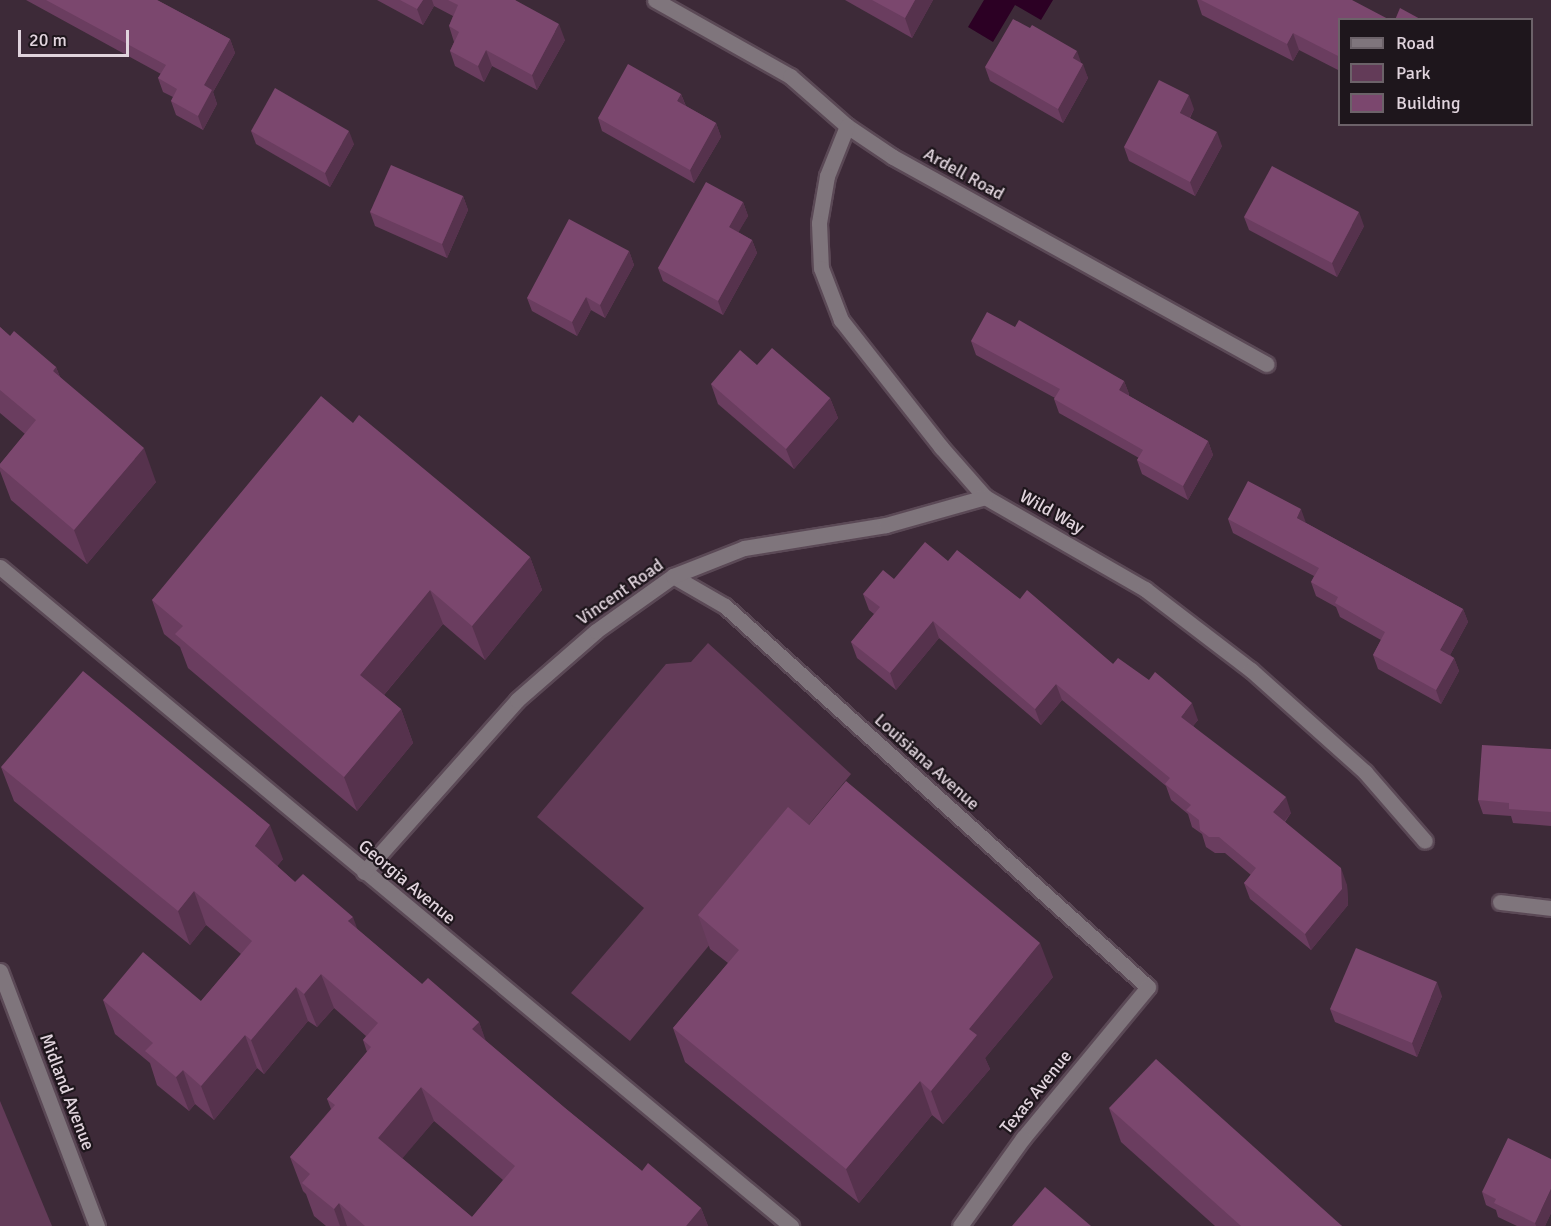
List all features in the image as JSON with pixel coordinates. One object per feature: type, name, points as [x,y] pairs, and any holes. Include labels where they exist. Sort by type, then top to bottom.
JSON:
[{"type":"street","name":"Ardell Road","points":[[655,0],[790,76],[847,126],[893,158],[1266,364]]},
{"type":"street","name":"Wild Way","points":[[847,126],[827,176],[819,222],[821,268],[841,320],[986,497],[1145,589],[1251,670],[1365,772],[1425,841]]},
{"type":"street","name":"Vincent Road","points":[[364,872],[517,700],[596,630],[673,576],[744,548],[886,525],[986,497]]},
{"type":"street","name":"Georgia Avenue","points":[[0,567],[791,1226]]},
{"type":"street","name":"Louisiana Avenue","points":[[673,576],[725,606],[1148,987]]},
{"type":"street","points":[[1500,902],[1551,908]]},
{"type":"street","name":"Midland Avenue","points":[[0,971],[97,1226]]},
{"type":"street","name":"Texas Avenue","points":[[960,1226],[1023,1138],[1148,987]]},
{"type":"green space","points":[[708,643],[851,774],[630,1041],[571,993],[644,908],[537,817],[666,664],[691,662]]},
{"type":"green space","points":[[0,1101],[52,1226],[0,1226]]},
{"type":"shaded area","points":[[984,0],[1053,0],[1041,20],[1015,5],[993,42],[968,27]]},
{"type":"building","points":[[46,0],[157,0],[230,39],[204,85],[212,90],[198,116],[171,101],[177,89],[158,78],[166,65]]},
{"type":"building","points":[[400,0],[423,0],[417,9]]},
{"type":"building","points":[[448,0],[515,0],[559,24],[532,75],[486,50],[478,66],[450,51],[459,32],[449,26],[458,5]]},
{"type":"building","points":[[872,0],[915,0],[905,18]]},
{"type":"building","points":[[1201,0],[1352,0],[1386,18],[1338,18],[1338,56],[1293,33],[1287,44]]},
{"type":"building","points":[[1400,8],[1418,18],[1396,18]]},
{"type":"building","points":[[1013,19],[1030,28],[1032,25],[1077,51],[1073,58],[1083,64],[1058,109],[985,67]]},
{"type":"building","points":[[628,64],[681,94],[677,101],[716,123],[690,170],[598,118]]},
{"type":"building","points":[[1159,80],[1189,95],[1180,113],[1217,132],[1190,182],[1124,147]]},
{"type":"building","points":[[275,88],[349,131],[325,173],[251,131]]},
{"type":"building","points":[[391,165],[463,196],[442,244],[370,212]]},
{"type":"building","points":[[1272,166],[1359,212],[1332,263],[1244,217]]},
{"type":"building","points":[[706,182],[743,202],[729,227],[752,240],[718,301],[658,268]]},
{"type":"building","points":[[569,219],[629,251],[600,305],[586,297],[572,322],[527,298]]},
{"type":"building","points":[[987,312],[1015,327],[1019,320],[1124,381],[1119,390],[1208,441],[1183,486],[1137,460],[1143,450],[1054,399],[1060,389],[971,341]]},
{"type":"building","points":[[0,327],[10,336],[14,331],[56,367],[53,371],[144,448],[74,530],[0,467],[0,464],[36,420],[0,390]]},
{"type":"building","points":[[772,348],[830,398],[786,449],[711,384],[740,350],[757,365]]},
{"type":"building","points":[[321,396],[353,423],[359,415],[530,557],[472,626],[430,590],[360,675],[401,709],[344,777],[175,634],[183,626],[152,600]]},
{"type":"building","points":[[1248,481],[1301,509],[1297,518],[1463,609],[1440,650],[1454,658],[1436,690],[1373,655],[1385,632],[1335,603],[1338,597],[1311,582],[1319,568],[1228,519]]},
{"type":"building","points":[[925,542],[948,561],[957,550],[1020,599],[1027,590],[1113,664],[1118,658],[1149,680],[1155,672],[1192,703],[1181,717],[1286,797],[1273,812],[1341,868],[1342,889],[1305,934],[1244,883],[1256,868],[1219,837],[1209,837],[1200,830],[1199,820],[1186,810],[1191,805],[1165,784],[1170,778],[1056,684],[1035,709],[933,621],[890,673],[851,642],[880,607],[863,594],[883,570],[894,579]]},
{"type":"building","points":[[83,671],[270,825],[255,846],[295,882],[303,874],[353,917],[348,921],[422,984],[428,978],[479,1022],[472,1029],[565,1108],[642,1171],[648,1163],[701,1208],[686,1226],[365,1226],[339,1203],[334,1209],[302,1183],[310,1174],[290,1157],[335,1105],[327,1099],[371,1047],[363,1040],[378,1023],[321,974],[304,994],[296,987],[251,1040],[245,1035],[201,1086],[183,1070],[176,1077],[145,1051],[153,1043],[103,1000],[143,952],[201,1001],[252,941],[194,891],[178,911],[1,767]],"holes":[[[421,1087],[515,1166],[472,1217],[378,1138]]]},
{"type":"building","points":[[1482,745],[1551,749],[1551,812],[1509,809],[1509,803],[1478,800]]},
{"type":"building","points":[[846,781],[1040,943],[969,1029],[977,1035],[931,1091],[920,1081],[846,1169],[673,1028],[739,950],[698,915],[788,807],[809,825]]},
{"type":"building","points":[[1356,948],[1437,982],[1412,1043],[1330,1009]]},
{"type":"building","points":[[1156,1059],[1342,1226],[1241,1226],[1109,1108]]},
{"type":"building","points":[[1508,1138],[1551,1159],[1551,1189],[1535,1223],[1494,1203],[1496,1199],[1482,1192]]},
{"type":"building","points":[[1045,1187],[1091,1226],[1012,1226]]}]
